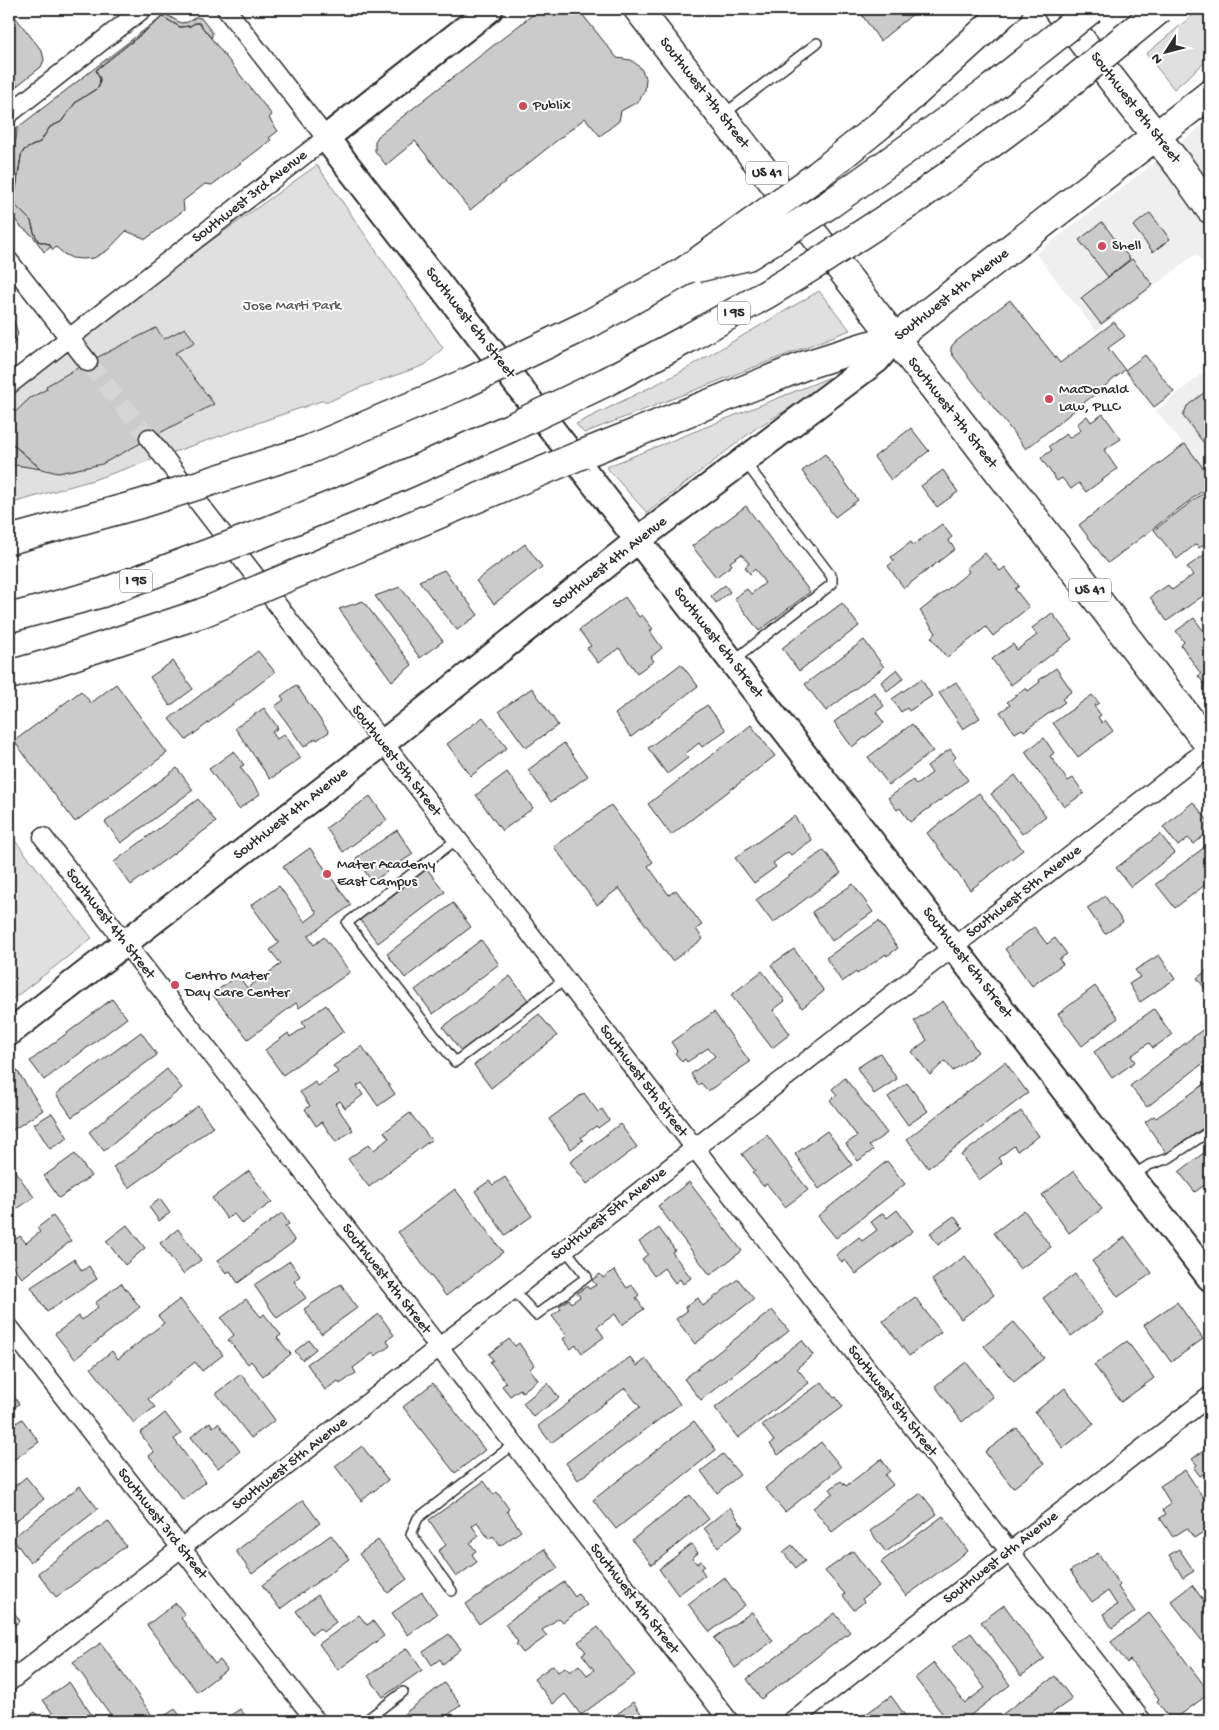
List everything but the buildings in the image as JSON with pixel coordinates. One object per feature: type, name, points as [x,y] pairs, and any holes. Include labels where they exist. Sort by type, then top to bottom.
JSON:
[{"type":"main road","name":"Southwest 7th Street","points":[[638,9],[1210,747]]},
{"type":"main road","points":[[9,540],[140,504],[308,450],[466,383],[587,324],[683,272],[818,175],[880,125],[1008,9]]},
{"type":"main road","name":"Southwest 8th Street","points":[[1057,9],[1210,209]]},
{"type":"main road","points":[[683,272],[748,256],[830,204],[988,91],[1091,9]]},
{"type":"main road","name":"I 95","points":[[9,618],[102,593],[260,534],[370,490],[510,428],[606,382],[687,339],[791,279],[918,197],[1038,108],[1160,9]]},
{"type":"main road","name":"Southwest 4th Avenue","points":[[894,339],[1210,94]]},
{"type":"main road","points":[[9,675],[58,661],[202,613],[655,425],[806,365],[858,348],[894,339]]},
{"type":"street","points":[[9,114],[143,9]]},
{"type":"street","name":"Southwest 6th Street","points":[[226,9],[1210,1278]]},
{"type":"street","name":"Southwest 3rd Avenue","points":[[9,385],[69,336],[490,9]]},
{"type":"street","points":[[9,261],[88,362]]},
{"type":"street","name":"Southwest 4th Avenue","points":[[9,1033],[382,744],[638,540],[877,360],[894,339]]},
{"type":"street","name":"Southwest 5th Street","points":[[148,438],[694,1148],[1142,1721]]},
{"type":"street","name":"Southwest 5th Avenue","points":[[9,1682],[1210,747]]},
{"type":"street","name":"Southwest 4th Street","points":[[43,837],[729,1721]]},
{"type":"street","name":"Southwest 3rd Street","points":[[9,1327],[316,1721]]},
{"type":"street","name":"Southwest 6th Avenue","points":[[792,1721],[1210,1396]]},
{"type":"lane","points":[[722,116],[817,43]]},
{"type":"lane","points":[[732,661],[832,584],[833,581],[832,577],[744,460]]},
{"type":"lane","points":[[456,840],[347,923],[455,1062],[565,979]]},
{"type":"lane","points":[[1132,1176],[1149,1165],[1170,1158],[1210,1130]]},
{"type":"lane","points":[[513,1290],[536,1315],[587,1277],[565,1249]]},
{"type":"lane","points":[[452,1591],[411,1534],[413,1527],[418,1518],[514,1444]]},
{"type":"lane","points":[[365,1721],[403,1692]]},
{"type":"shaded area","points":[[1210,120],[1210,272],[1196,254],[1096,331],[1036,254]]},
{"type":"shaded area","points":[[1210,367],[1210,477],[1156,411]]},
{"type":"green space","points":[[1200,9],[1210,9],[1210,58],[1174,89],[1146,54]]},
{"type":"green space","name":"Jose Marti Park","points":[[317,165],[443,348],[425,365],[359,388],[330,401],[321,401],[93,480],[9,504],[9,385]]},
{"type":"green space","points":[[819,291],[850,330],[584,433],[576,424],[679,373]]},
{"type":"green space","points":[[833,376],[834,381],[755,429],[647,513],[606,467]]},
{"type":"green space","points":[[9,833],[92,938],[9,1002]]},
{"type":"tunnel","points":[[88,362],[149,438]]},
{"type":"place","name":"Publix","points":[[523,106]]},
{"type":"place","name":"Shell","points":[[1102,246]]},
{"type":"place","name":"MacDonald Law, PLLC","points":[[1049,399]]},
{"type":"place","name":"Mater Academy East Campus","points":[[327,874]]},
{"type":"place","name":"Centro Mater Day Care Center","points":[[175,985]]}]
